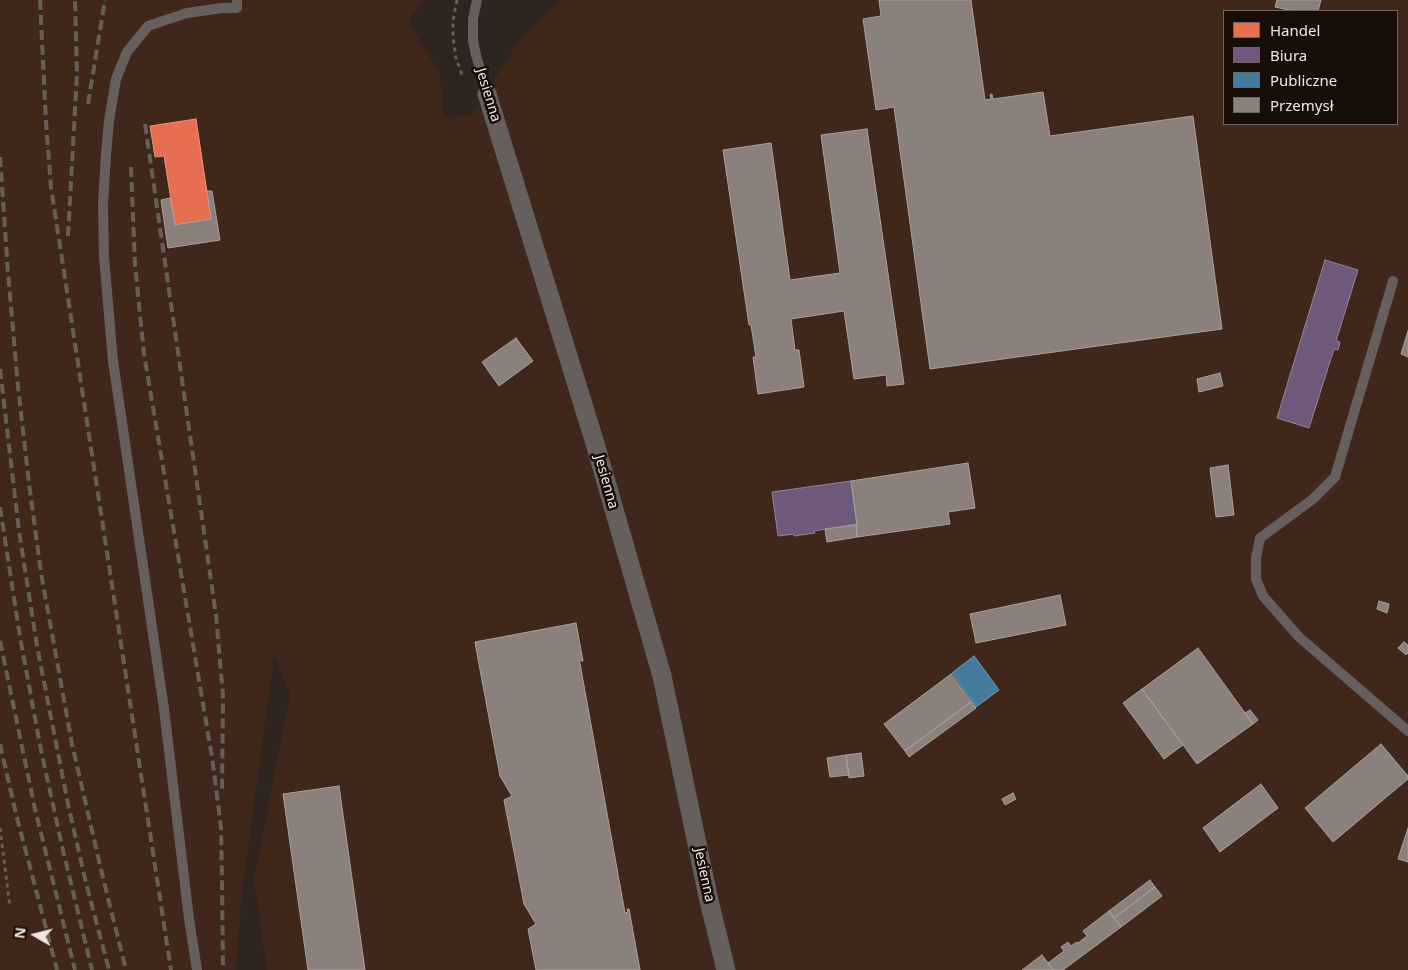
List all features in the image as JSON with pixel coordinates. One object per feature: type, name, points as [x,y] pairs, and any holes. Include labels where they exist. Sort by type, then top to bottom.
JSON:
[{"type":"street","name":"Jesienna","points":[[487,94],[594,440],[662,676],[709,901],[726,970]]},
{"type":"lane","points":[[197,970],[164,709],[113,361],[104,257],[104,184],[116,79],[127,52],[148,26],[187,14],[222,8],[238,8],[237,0]]},
{"type":"lane","name":"Jesienna","points":[[477,0],[473,19],[473,41],[487,94]]},
{"type":"lane","points":[[1393,281],[1335,476],[1313,500],[1260,538],[1256,558],[1256,579],[1263,596],[1299,637],[1408,731]]},
{"type":"path","points":[[0,828],[10,907]]},
{"type":"shaded area","points":[[0,0],[424,0],[408,21],[439,73],[444,118],[472,115],[520,39],[561,0],[1408,0],[1408,970],[267,970],[254,880],[290,694],[274,656],[242,893],[236,970],[0,970]]},
{"type":"building: Handel","points":[[196,119],[211,219],[175,225],[164,156],[155,157],[150,126]]},
{"type":"building: Biura","points":[[1325,260],[1358,270],[1336,341],[1340,342],[1338,350],[1334,349],[1309,428],[1277,418]]},
{"type":"building: Biura","points":[[851,481],[857,524],[814,531],[815,533],[778,536],[772,492]]},
{"type":"building: Publiczne","points":[[974,656],[999,690],[976,707],[952,673]]},
{"type":"building: Przemysł","points":[[879,0],[971,0],[985,100],[991,99],[990,95],[992,94],[993,99],[1043,92],[1050,136],[1193,116],[1222,329],[930,369],[894,107],[876,110],[863,19],[881,16]]},
{"type":"building: Przemysł","points":[[1277,0],[1321,0],[1318,10],[1288,10],[1275,7]]},
{"type":"building: Przemysł","points":[[867,129],[904,384],[887,386],[886,375],[854,379],[844,311],[791,319],[795,350],[799,350],[804,387],[758,394],[753,357],[756,357],[751,325],[749,325],[723,150],[771,143],[790,280],[840,273],[821,135]]},
{"type":"building: Przemysł","points":[[207,191],[212,191],[220,240],[168,248],[161,200],[170,198],[175,225],[211,219]]},
{"type":"building: Przemysł","points":[[1408,331],[1408,357],[1401,354]]},
{"type":"building: Przemysł","points":[[516,338],[533,361],[499,386],[482,362]]},
{"type":"building: Przemysł","points":[[1220,373],[1223,386],[1199,392],[1197,379]]},
{"type":"building: Przemysł","points":[[968,463],[975,508],[948,512],[950,524],[857,537],[851,481]]},
{"type":"building: Przemysł","points":[[1228,465],[1234,515],[1216,517],[1210,468]]},
{"type":"building: Przemysł","points":[[856,525],[857,537],[827,542],[825,529]]},
{"type":"building: Przemysł","points":[[1060,595],[1066,625],[976,643],[970,614]]},
{"type":"building: Przemysł","points":[[1379,601],[1389,604],[1387,613],[1377,609]]},
{"type":"building: Przemysł","points":[[576,623],[583,661],[579,658],[625,913],[629,909],[640,970],[536,970],[528,929],[536,924],[524,904],[504,800],[512,796],[500,776],[475,642]]},
{"type":"building: Przemysł","points":[[1404,642],[1408,645],[1408,653],[1406,655],[1398,648]]},
{"type":"building: Przemysł","points":[[1198,648],[1253,724],[1197,764],[1142,689]]},
{"type":"building: Przemysł","points":[[951,674],[971,702],[905,751],[884,724]]},
{"type":"building: Przemysł","points":[[1142,689],[1183,745],[1164,759],[1123,703]]},
{"type":"building: Przemysł","points":[[971,702],[976,708],[909,757],[905,751]]},
{"type":"building: Przemysł","points":[[1250,710],[1258,720],[1253,724],[1245,713]]},
{"type":"building: Przemysł","points":[[1381,744],[1408,776],[1408,779],[1333,842],[1305,808]]},
{"type":"building: Przemysł","points":[[861,753],[864,776],[849,778],[846,755]]},
{"type":"building: Przemysł","points":[[846,755],[849,775],[830,777],[827,758]]},
{"type":"building: Przemysł","points":[[1261,784],[1278,808],[1220,852],[1203,828]]},
{"type":"building: Przemysł","points":[[339,786],[365,970],[308,970],[283,794]]},
{"type":"building: Przemysł","points":[[1013,793],[1016,799],[1005,805],[1002,799]]},
{"type":"building: Przemysł","points":[[1408,828],[1408,862],[1398,859]]},
{"type":"building: Przemysł","points":[[1150,880],[1155,887],[1114,918],[1109,911]]},
{"type":"building: Przemysł","points":[[1155,887],[1162,896],[1121,927],[1114,918]]},
{"type":"building: Przemysł","points":[[1109,911],[1121,927],[1063,970],[1053,970],[1048,963],[1064,951],[1061,947],[1068,942],[1071,946],[1078,943],[1087,936],[1083,931]]},
{"type":"building: Przemysł","points":[[1042,955],[1053,970],[1022,970]]},
{"type":"railway","points":[[40,0],[51,187],[171,970]]},
{"type":"railway","points":[[68,236],[77,74],[75,0]]},
{"type":"railway","points":[[88,104],[105,0]]},
{"type":"railway","points":[[145,124],[216,615],[223,696],[222,789]]},
{"type":"railway","points":[[0,157],[18,387],[41,573],[72,744],[126,970]]},
{"type":"railway","points":[[131,167],[135,265],[144,354],[212,757],[221,828],[223,970]]},
{"type":"railway","points":[[0,369],[19,531],[37,646],[68,804],[109,970]]},
{"type":"railway","points":[[0,507],[20,637],[41,750],[92,970]]},
{"type":"railway","points":[[0,641],[35,809],[75,970]]},
{"type":"railway","points":[[0,744],[16,814],[57,970]]}]
